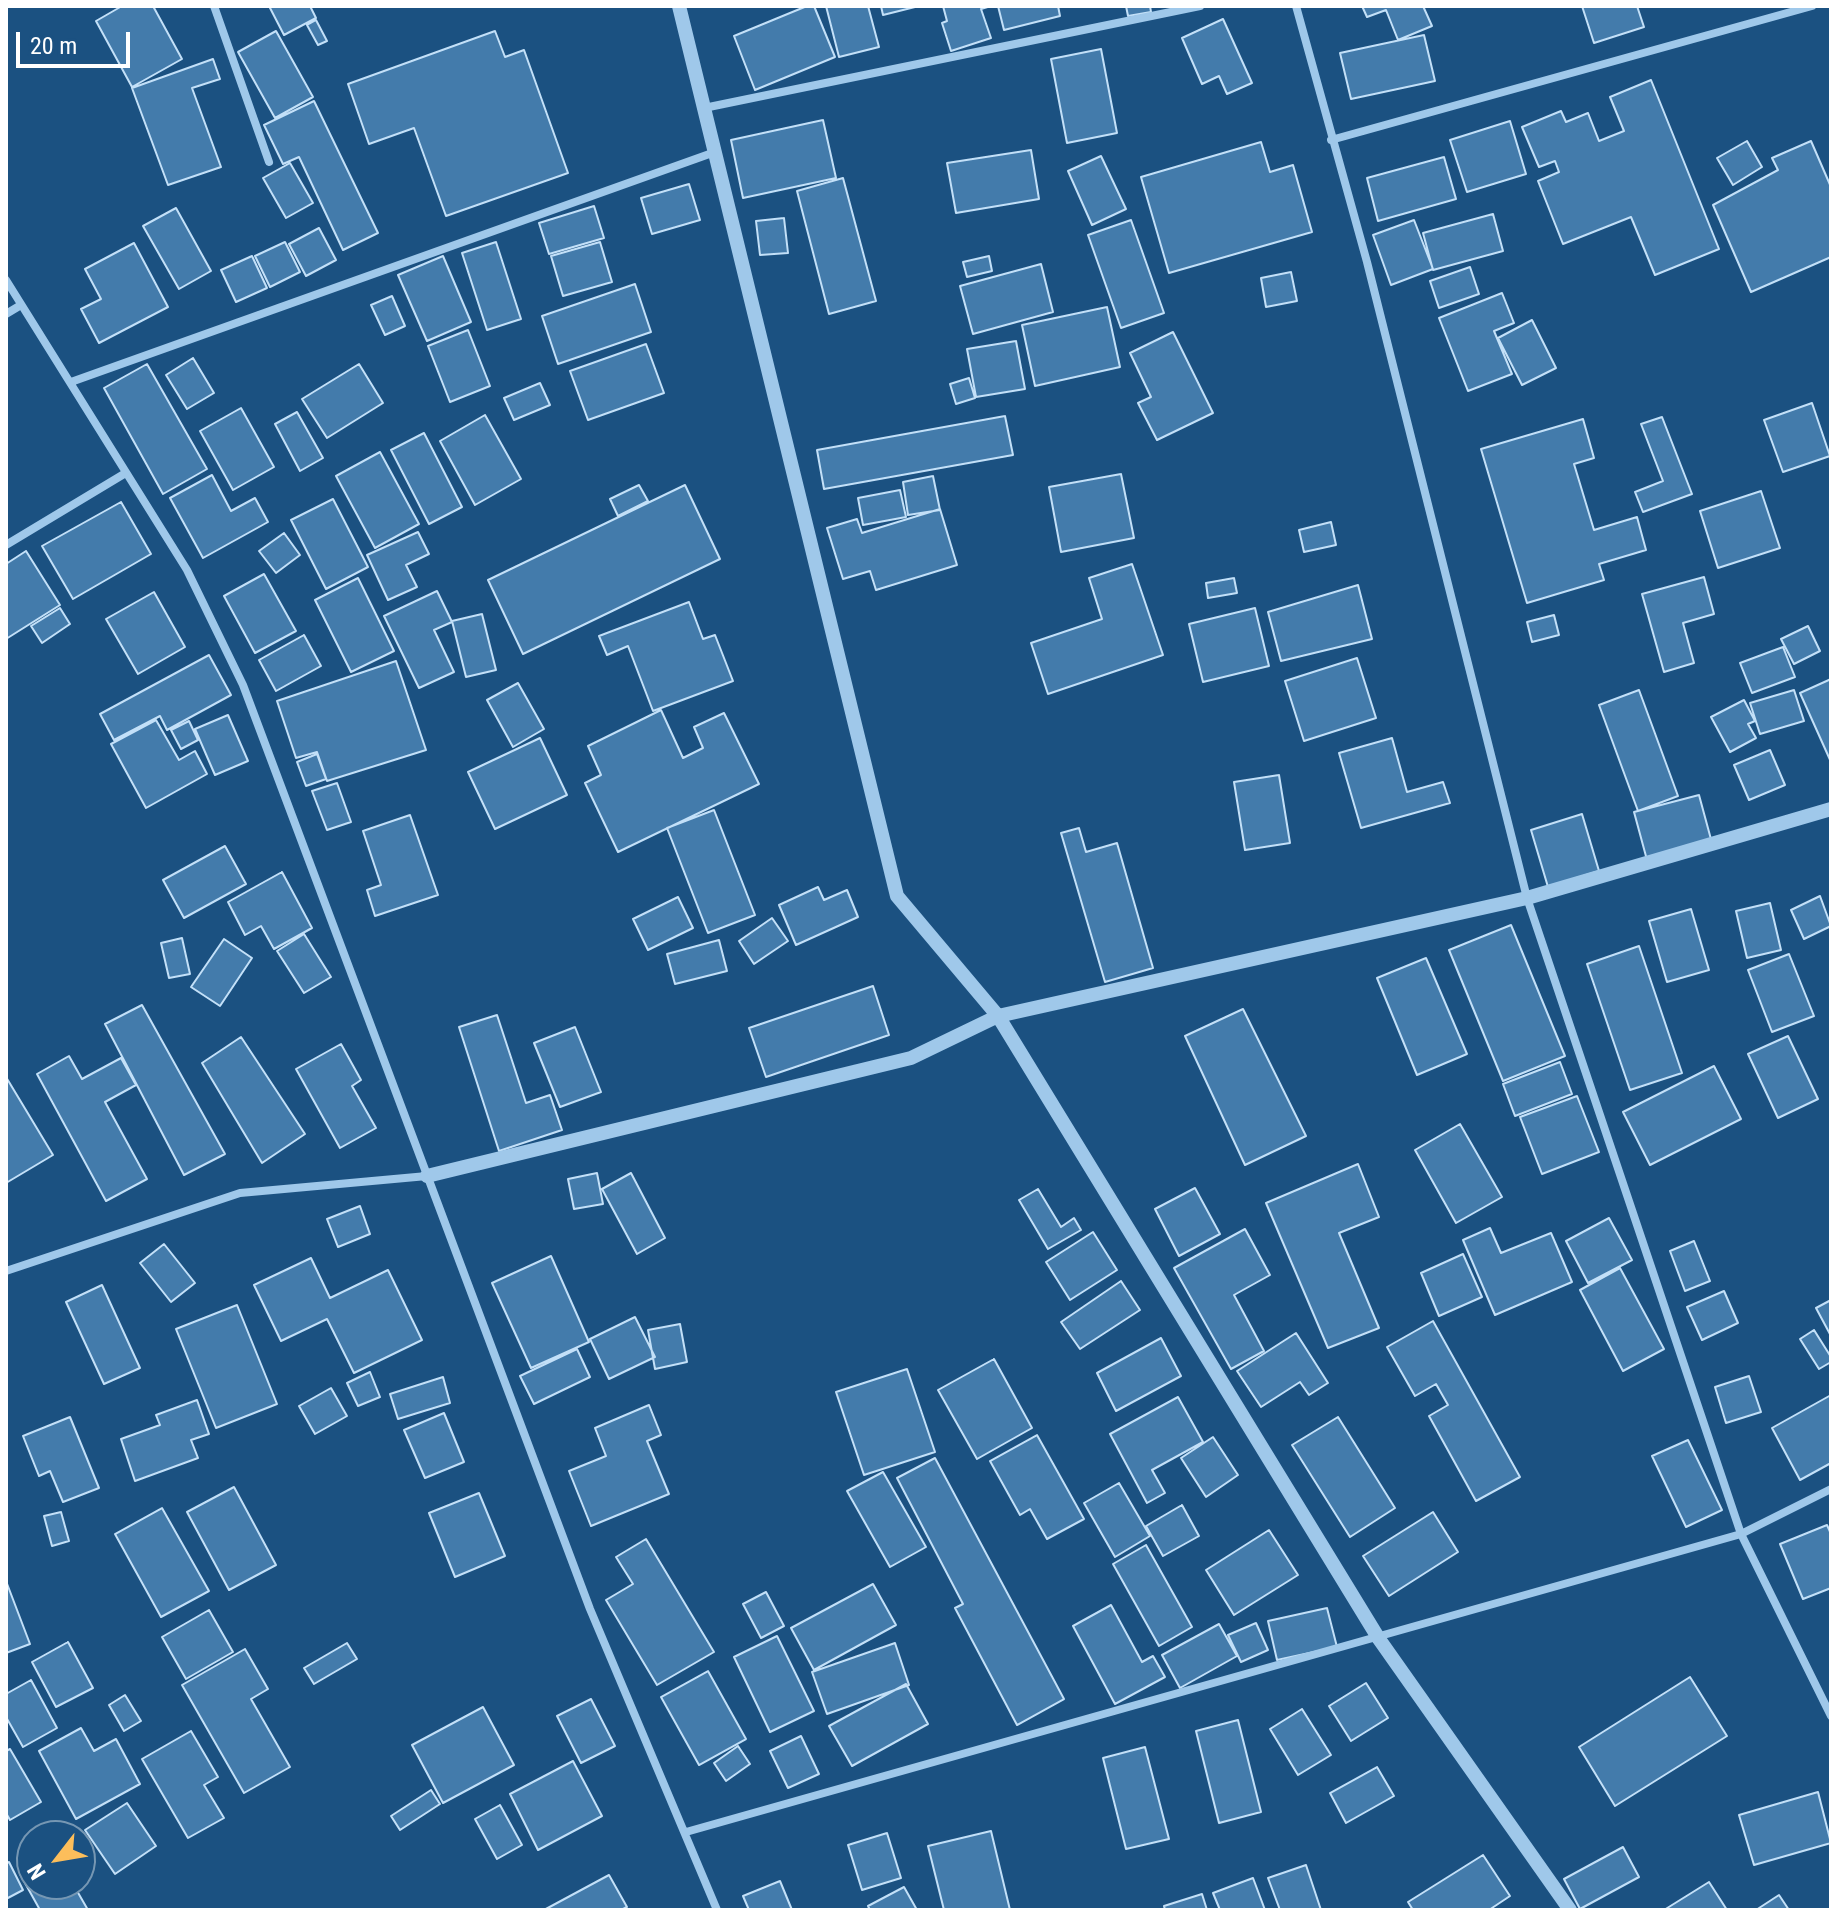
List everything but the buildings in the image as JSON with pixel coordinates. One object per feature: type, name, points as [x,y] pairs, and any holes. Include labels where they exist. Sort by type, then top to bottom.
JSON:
[{"type":"street","points":[[214,6],[269,162]]},
{"type":"street","points":[[679,6],[897,896],[998,1016],[1379,1639],[1570,1910]]},
{"type":"street","points":[[704,108],[1200,6]]},
{"type":"street","points":[[1296,6],[1367,262],[1527,898],[1741,1534],[1831,1716]]},
{"type":"street","points":[[1331,140],[1812,6]]},
{"type":"street","points":[[71,382],[715,152]]},
{"type":"street","points":[[6,280],[71,382],[124,474],[187,570],[243,685],[590,1609],[717,1910]]},
{"type":"street","points":[[6,314],[21,305]]},
{"type":"street","points":[[6,545],[124,474]]},
{"type":"street","points":[[6,1271],[240,1193],[427,1176],[911,1058],[998,1016],[1527,898],[1831,809]]},
{"type":"street","points":[[686,1832],[1379,1639],[1741,1534],[1831,1489]]}]
